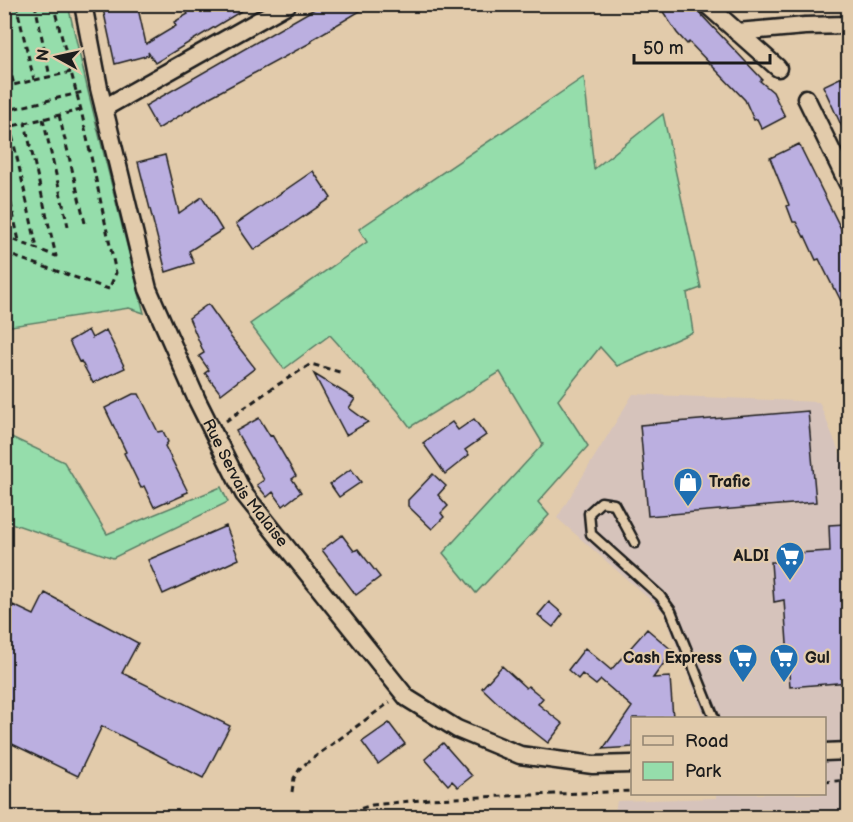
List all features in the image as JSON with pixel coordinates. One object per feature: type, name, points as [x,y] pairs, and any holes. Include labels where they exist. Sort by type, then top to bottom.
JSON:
[{"type":"street","name":"Rue Servais Malaise","points":[[83,4],[99,88],[148,289],[197,400],[244,494],[406,698],[457,729],[520,755],[593,765],[631,764]]},
{"type":"street","points":[[104,108],[288,4]]},
{"type":"street","points":[[706,4],[778,68]]},
{"type":"street","points":[[737,32],[805,26],[849,26]]},
{"type":"street","points":[[806,98],[849,184]]},
{"type":"street","points":[[826,752],[849,751]]},
{"type":"lane","points":[[635,543],[614,504],[601,502],[589,513],[591,534],[660,596],[671,611],[714,717]]},
{"type":"path","points":[[16,4],[34,80]]},
{"type":"path","points":[[34,4],[50,76]]},
{"type":"path","points":[[4,253],[109,289],[116,273],[81,110],[53,4]]},
{"type":"path","points":[[4,46],[14,85]]},
{"type":"path","points":[[4,87],[71,72]]},
{"type":"path","points":[[4,111],[99,88]]},
{"type":"path","points":[[4,128],[81,110]]},
{"type":"path","points":[[59,115],[85,223]]},
{"type":"path","points":[[43,119],[68,226]]},
{"type":"path","points":[[4,236],[56,256],[25,123]]},
{"type":"path","points":[[10,126],[37,248]]},
{"type":"path","points":[[4,172],[19,241]]},
{"type":"path","points":[[213,431],[271,389],[311,364],[343,373]]},
{"type":"path","points":[[292,792],[294,778],[301,767],[391,701]]},
{"type":"path","points":[[826,782],[849,780]]},
{"type":"path","points":[[331,818],[372,805],[430,799],[631,791]]},
{"type":"path","points":[[4,814],[28,818]]},
{"type":"shaded area","points":[[633,394],[819,402],[848,474],[848,817],[614,817],[617,801],[716,798],[716,795],[826,795],[826,717],[705,717],[663,611],[557,518]]},
{"type":"green space","points":[[5,4],[68,5],[144,313],[129,308],[5,327]]},
{"type":"green space","points":[[584,77],[594,169],[663,114],[701,288],[687,293],[693,332],[617,366],[600,347],[558,400],[588,446],[538,502],[549,515],[476,593],[443,553],[543,444],[500,372],[410,427],[330,335],[284,369],[250,324],[367,242],[359,229]]},
{"type":"green space","points":[[5,434],[64,462],[107,534],[221,487],[228,502],[113,558],[5,521]]},
{"type":"building","points":[[102,4],[137,4],[146,44],[176,26],[174,22],[188,14],[186,11],[198,4],[253,4],[155,63],[148,52],[149,55],[115,64]]},
{"type":"building","points":[[323,4],[372,4],[311,40],[312,42],[210,97],[158,129],[145,106]]},
{"type":"building","points":[[658,4],[691,4],[762,79],[760,81],[773,92],[785,117],[762,129],[757,119],[754,120],[745,100],[689,42],[687,44],[677,33]]},
{"type":"building","points":[[844,76],[849,87],[849,142],[823,86]]},
{"type":"building","points":[[799,144],[849,245],[849,317],[819,259],[816,260],[805,236],[796,222],[793,222],[787,206],[789,205],[770,158]]},
{"type":"building","points":[[165,155],[179,213],[202,197],[222,230],[189,251],[194,263],[166,272],[138,162]]},
{"type":"building","points":[[313,171],[331,198],[254,250],[236,224]]},
{"type":"building","points":[[208,304],[255,368],[221,394],[205,373],[209,370],[199,356],[204,353],[189,318]]},
{"type":"building","points":[[88,330],[92,338],[106,330],[125,368],[93,383],[69,341]]},
{"type":"building","points":[[314,374],[355,399],[349,408],[368,422],[346,435]]},
{"type":"building","points":[[133,394],[139,394],[158,432],[163,431],[168,442],[165,446],[188,492],[154,507],[144,486],[141,488],[105,408]]},
{"type":"building","points":[[808,411],[816,502],[648,516],[640,425]]},
{"type":"building","points":[[259,418],[270,436],[272,435],[296,476],[292,479],[301,492],[283,506],[273,492],[267,497],[257,485],[264,480],[236,431]]},
{"type":"building","points":[[474,419],[486,435],[465,450],[469,455],[445,474],[423,443],[452,422],[458,430]]},
{"type":"building","points":[[351,469],[361,482],[339,497],[330,484]]},
{"type":"building","points":[[433,474],[446,486],[438,495],[448,506],[441,513],[444,517],[432,529],[408,506],[408,500]]},
{"type":"building","points":[[845,524],[847,549],[849,549],[849,682],[790,687],[784,600],[774,602],[771,562],[780,562],[780,554],[830,551],[829,525]]},
{"type":"building","points":[[226,526],[239,559],[163,594],[148,560]]},
{"type":"building","points":[[342,535],[354,551],[358,549],[380,577],[356,595],[322,550]]},
{"type":"building","points":[[45,593],[138,643],[122,673],[230,726],[203,778],[102,726],[78,776],[4,740],[4,613],[8,615],[13,605],[34,615]]},
{"type":"building","points":[[549,602],[563,614],[553,627],[538,615]]},
{"type":"building","points":[[647,629],[673,651],[653,678],[670,677],[673,717],[631,717],[631,747],[603,749],[632,707],[601,680],[596,685],[582,674],[578,679],[568,670],[585,648],[611,670]]},
{"type":"building","points":[[502,666],[526,688],[528,686],[543,698],[538,704],[563,724],[548,743],[482,688]]},
{"type":"building","points":[[389,723],[405,744],[378,764],[362,742]]},
{"type":"building","points":[[443,743],[472,776],[458,787],[452,781],[448,785],[425,759]]},
{"type":"place","name":"Trafic","points":[[688,508]]},
{"type":"place","name":"ALDI","points":[[790,582]]},
{"type":"place","name":"Cash Express","points":[[743,684]]},
{"type":"place","name":"Gul","points":[[784,684]]}]
